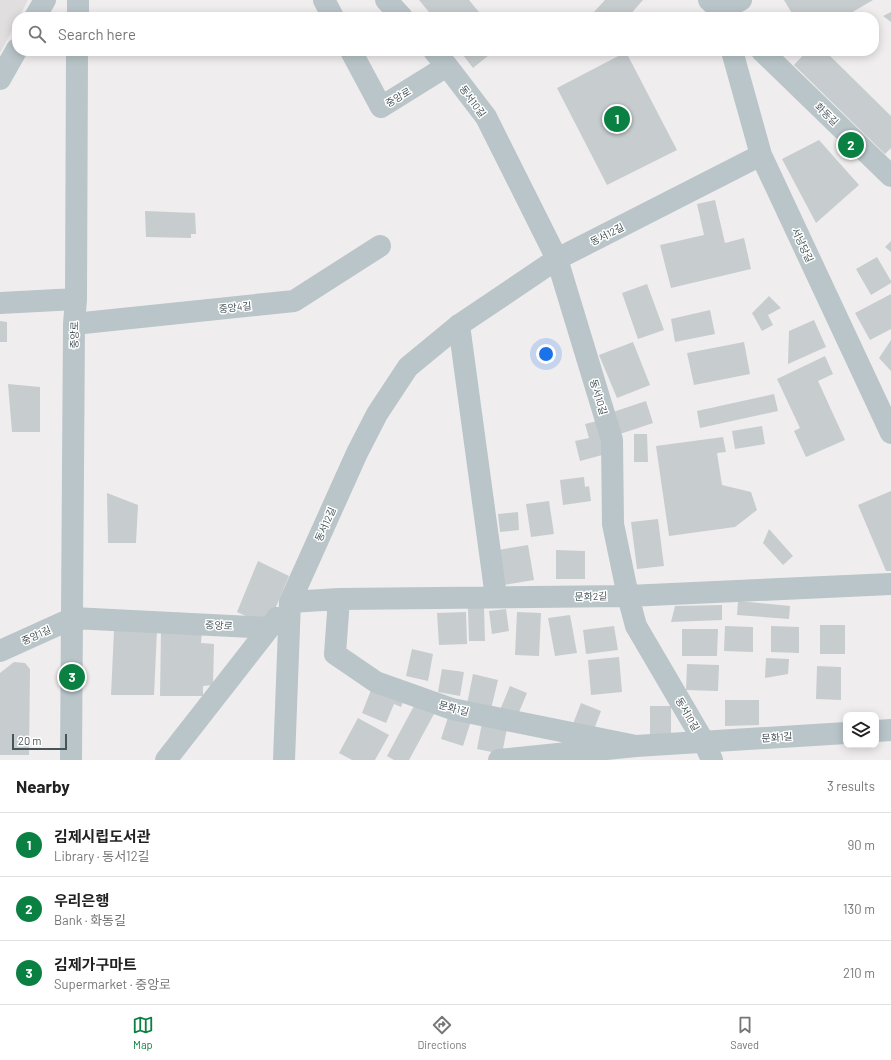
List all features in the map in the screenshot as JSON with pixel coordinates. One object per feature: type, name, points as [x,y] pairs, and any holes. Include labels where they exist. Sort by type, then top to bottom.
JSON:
[{"type":"street","points":[[38,12],[45,0]]},
{"type":"street","points":[[78,0],[78,12]]},
{"type":"street","points":[[324,0],[330,12]]},
{"type":"street","points":[[386,0],[397,12]]},
{"type":"street","points":[[720,11],[741,0]]},
{"type":"street","points":[[0,79],[13,56]]},
{"type":"street","name":"중앙로","points":[[71,760],[77,56]]},
{"type":"street","name":"중앙로","points":[[354,56],[381,107],[440,59]]},
{"type":"street","name":"서낭당길","points":[[733,56],[762,155],[891,432]]},
{"type":"street","name":"화동길","points":[[767,56],[891,176]]},
{"type":"street","name":"동서10길","points":[[440,59],[486,117],[557,259],[612,440],[613,524],[628,596],[636,626],[708,751]]},
{"type":"street","name":"동서12길","points":[[284,760],[290,602],[357,453],[377,414],[408,367],[459,325],[557,259],[762,155]]},
{"type":"street","name":"중앙4길","points":[[74,324],[294,301],[380,246]]},
{"type":"street","points":[[0,303],[76,299]]},
{"type":"street","points":[[459,325],[496,597]]},
{"type":"street","name":"문화2길","points":[[290,602],[339,599],[628,596],[891,584]]},
{"type":"street","name":"문화1길","points":[[339,599],[335,654],[376,682],[452,708],[636,746],[708,751],[843,733]]},
{"type":"street","points":[[166,760],[290,602]]},
{"type":"street","name":"중앙로","points":[[73,618],[269,628]]},
{"type":"street","name":"중앙1길","points":[[0,651],[73,618]]},
{"type":"street","points":[[879,731],[891,730]]},
{"type":"street","name":"문화1길","points":[[499,760],[636,746]]},
{"type":"shaded area","points":[[0,0],[28,0],[22,12],[12,12],[12,30],[0,53]]},
{"type":"building","points":[[419,0],[469,0],[479,12],[429,12]]},
{"type":"building","points":[[605,0],[643,0],[632,12],[594,12]]},
{"type":"building","points":[[784,0],[873,0],[853,12],[791,12]]},
{"type":"building","points":[[891,12],[891,22],[883,16]]},
{"type":"building","points":[[464,56],[488,56],[473,68]]},
{"type":"building","points":[[618,56],[628,56],[677,150],[607,185],[557,88]]},
{"type":"building","points":[[802,56],[830,56],[891,116],[891,148],[885,154],[794,65]]},
{"type":"building","points":[[819,140],[859,185],[816,223],[782,159]]},
{"type":"building","points":[[715,200],[725,243],[744,238],[751,269],[671,288],[660,245],[704,235],[697,204]]},
{"type":"building","points":[[145,211],[195,213],[196,234],[191,234],[191,238],[146,237]]},
{"type":"building","points":[[891,241],[891,252],[885,247]]},
{"type":"building","points":[[877,257],[891,283],[871,295],[856,269]]},
{"type":"building","points":[[647,284],[664,330],[638,339],[622,293]]},
{"type":"building","points":[[891,294],[891,329],[870,340],[855,313]]},
{"type":"building","points":[[769,296],[781,308],[768,315],[773,325],[762,331],[752,313]]},
{"type":"building","points":[[710,310],[715,334],[675,342],[671,319]]},
{"type":"building","points":[[814,320],[826,347],[788,364],[789,331]]},
{"type":"building","points":[[0,321],[7,322],[7,342],[0,342]]},
{"type":"building","points":[[891,340],[891,371],[879,358]]},
{"type":"building","points":[[633,342],[650,385],[617,398],[599,355]]},
{"type":"building","points":[[744,342],[750,374],[694,385],[687,353]]},
{"type":"building","points":[[825,356],[833,374],[818,381],[845,440],[806,457],[794,431],[800,428],[777,379]]},
{"type":"building","points":[[8,384],[40,387],[40,432],[12,432]]},
{"type":"building","points":[[774,394],[778,411],[700,428],[697,411]]},
{"type":"building","points":[[646,401],[653,423],[617,435],[610,413]]},
{"type":"building","points":[[597,421],[606,454],[580,461],[575,441],[589,438],[585,424]]},
{"type":"building","points":[[762,426],[765,444],[735,449],[732,431]]},
{"type":"building","points":[[634,434],[647,434],[648,462],[634,462]]},
{"type":"building","points":[[723,437],[726,452],[717,453],[722,485],[751,492],[757,510],[735,527],[669,536],[656,446]]},
{"type":"building","points":[[584,477],[585,487],[589,486],[591,501],[563,505],[560,480]]},
{"type":"building","points":[[891,491],[891,571],[886,571],[858,505]]},
{"type":"building","points":[[107,493],[138,505],[136,543],[108,543]]},
{"type":"building","points":[[549,501],[554,534],[531,537],[526,504]]},
{"type":"building","points":[[518,512],[519,530],[500,532],[498,514]]},
{"type":"building","points":[[658,519],[664,566],[637,569],[631,522]]},
{"type":"building","points":[[769,529],[793,556],[783,565],[763,543]]},
{"type":"building","points":[[528,545],[534,580],[504,585],[498,550]]},
{"type":"building","points":[[556,550],[585,551],[585,579],[556,579]]},
{"type":"building","points":[[258,561],[289,576],[268,626],[237,612]]},
{"type":"building","points":[[738,601],[790,606],[789,619],[737,615]]},
{"type":"building","points":[[722,605],[722,620],[671,622],[675,606]]},
{"type":"building","points":[[484,607],[485,641],[469,641],[468,608]]},
{"type":"building","points":[[506,609],[509,631],[492,634],[489,611]]},
{"type":"building","points":[[466,612],[467,644],[439,645],[437,613]]},
{"type":"building","points":[[517,612],[541,613],[539,656],[515,655]]},
{"type":"building","points":[[570,615],[577,653],[555,656],[548,618]]},
{"type":"building","points":[[820,625],[845,625],[845,654],[820,654]]},
{"type":"building","points":[[614,626],[618,650],[586,654],[583,630]]},
{"type":"building","points":[[725,626],[753,627],[753,652],[724,651]]},
{"type":"building","points":[[771,626],[799,627],[799,653],[771,652]]},
{"type":"building","points":[[682,629],[718,629],[717,656],[682,656]]},
{"type":"building","points":[[114,630],[157,630],[154,695],[111,695]]},
{"type":"building","points":[[161,630],[202,631],[201,643],[214,644],[213,685],[203,686],[203,696],[160,696]]},
{"type":"building","points":[[412,649],[433,654],[428,681],[406,676]]},
{"type":"building","points":[[619,657],[622,692],[591,695],[588,660]]},
{"type":"building","points":[[766,658],[789,659],[788,674],[765,678]]},
{"type":"building","points":[[14,662],[25,663],[30,669],[29,755],[0,755],[0,673]]},
{"type":"building","points":[[687,664],[719,665],[718,691],[686,690]]},
{"type":"building","points":[[817,666],[841,667],[841,700],[816,699]]},
{"type":"building","points":[[442,669],[464,672],[460,696],[438,692]]},
{"type":"building","points":[[473,674],[498,680],[491,709],[467,704]]},
{"type":"building","points":[[373,685],[405,697],[401,707],[394,704],[386,723],[362,713]]},
{"type":"building","points":[[510,686],[527,693],[517,717],[500,710]]},
{"type":"building","points":[[725,700],[759,700],[759,725],[725,726]]},
{"type":"building","points":[[581,703],[601,711],[593,732],[573,724]]},
{"type":"building","points":[[415,704],[434,714],[409,760],[394,760],[387,756]]},
{"type":"building","points":[[650,706],[671,706],[671,735],[650,735]]},
{"type":"building","points":[[450,711],[472,718],[463,746],[441,739]]},
{"type":"building","points":[[358,718],[389,735],[375,760],[352,760],[339,753]]},
{"type":"building","points":[[482,723],[507,728],[502,754],[477,749]]},
{"type":"place","name":"김제시립도서관","points":[[617,119]]},
{"type":"place","name":"우리은행","points":[[851,145]]},
{"type":"place","name":"김제가구마트","points":[[72,677]]}]
